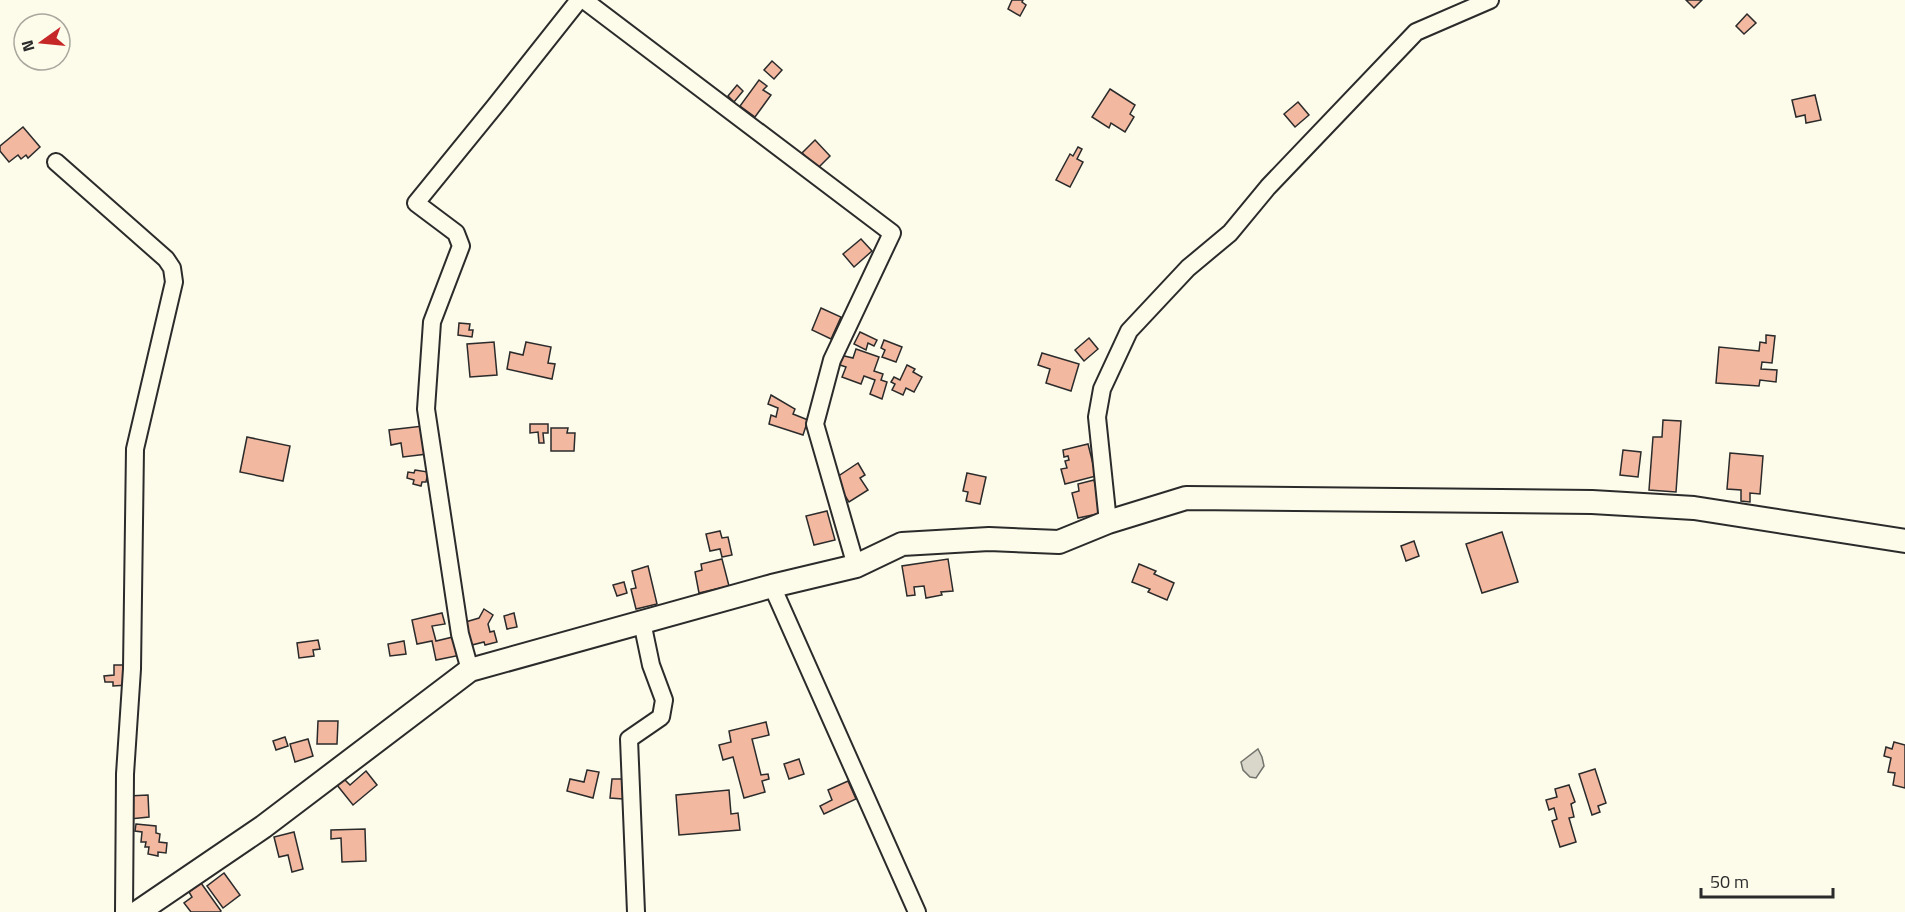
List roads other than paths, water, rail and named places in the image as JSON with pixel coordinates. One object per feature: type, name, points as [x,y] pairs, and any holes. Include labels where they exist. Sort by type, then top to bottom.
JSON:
[{"type":"street","points":[[470,670],[460,634],[426,409],[432,322],[461,246],[456,233],[416,203],[579,0]]},
{"type":"street","points":[[584,0],[891,233],[832,360],[815,424],[856,566]]},
{"type":"street","points":[[1108,522],[1097,417],[1102,389],[1129,331],[1188,268],[1230,233],[1268,187],[1416,32],[1490,0]]},
{"type":"street","points":[[56,162],[166,259],[172,268],[174,282],[135,449],[132,669],[125,774],[124,912]]},
{"type":"street","points":[[138,912],[263,827],[470,670],[772,586],[856,566],[902,544],[989,539],[1059,542],[1108,522],[1186,498],[1592,502],[1694,508],[1905,541]]},
{"type":"street","points":[[772,586],[918,912]]},
{"type":"street","points":[[636,912],[629,739],[661,717],[664,700],[651,665],[642,622]]}]
